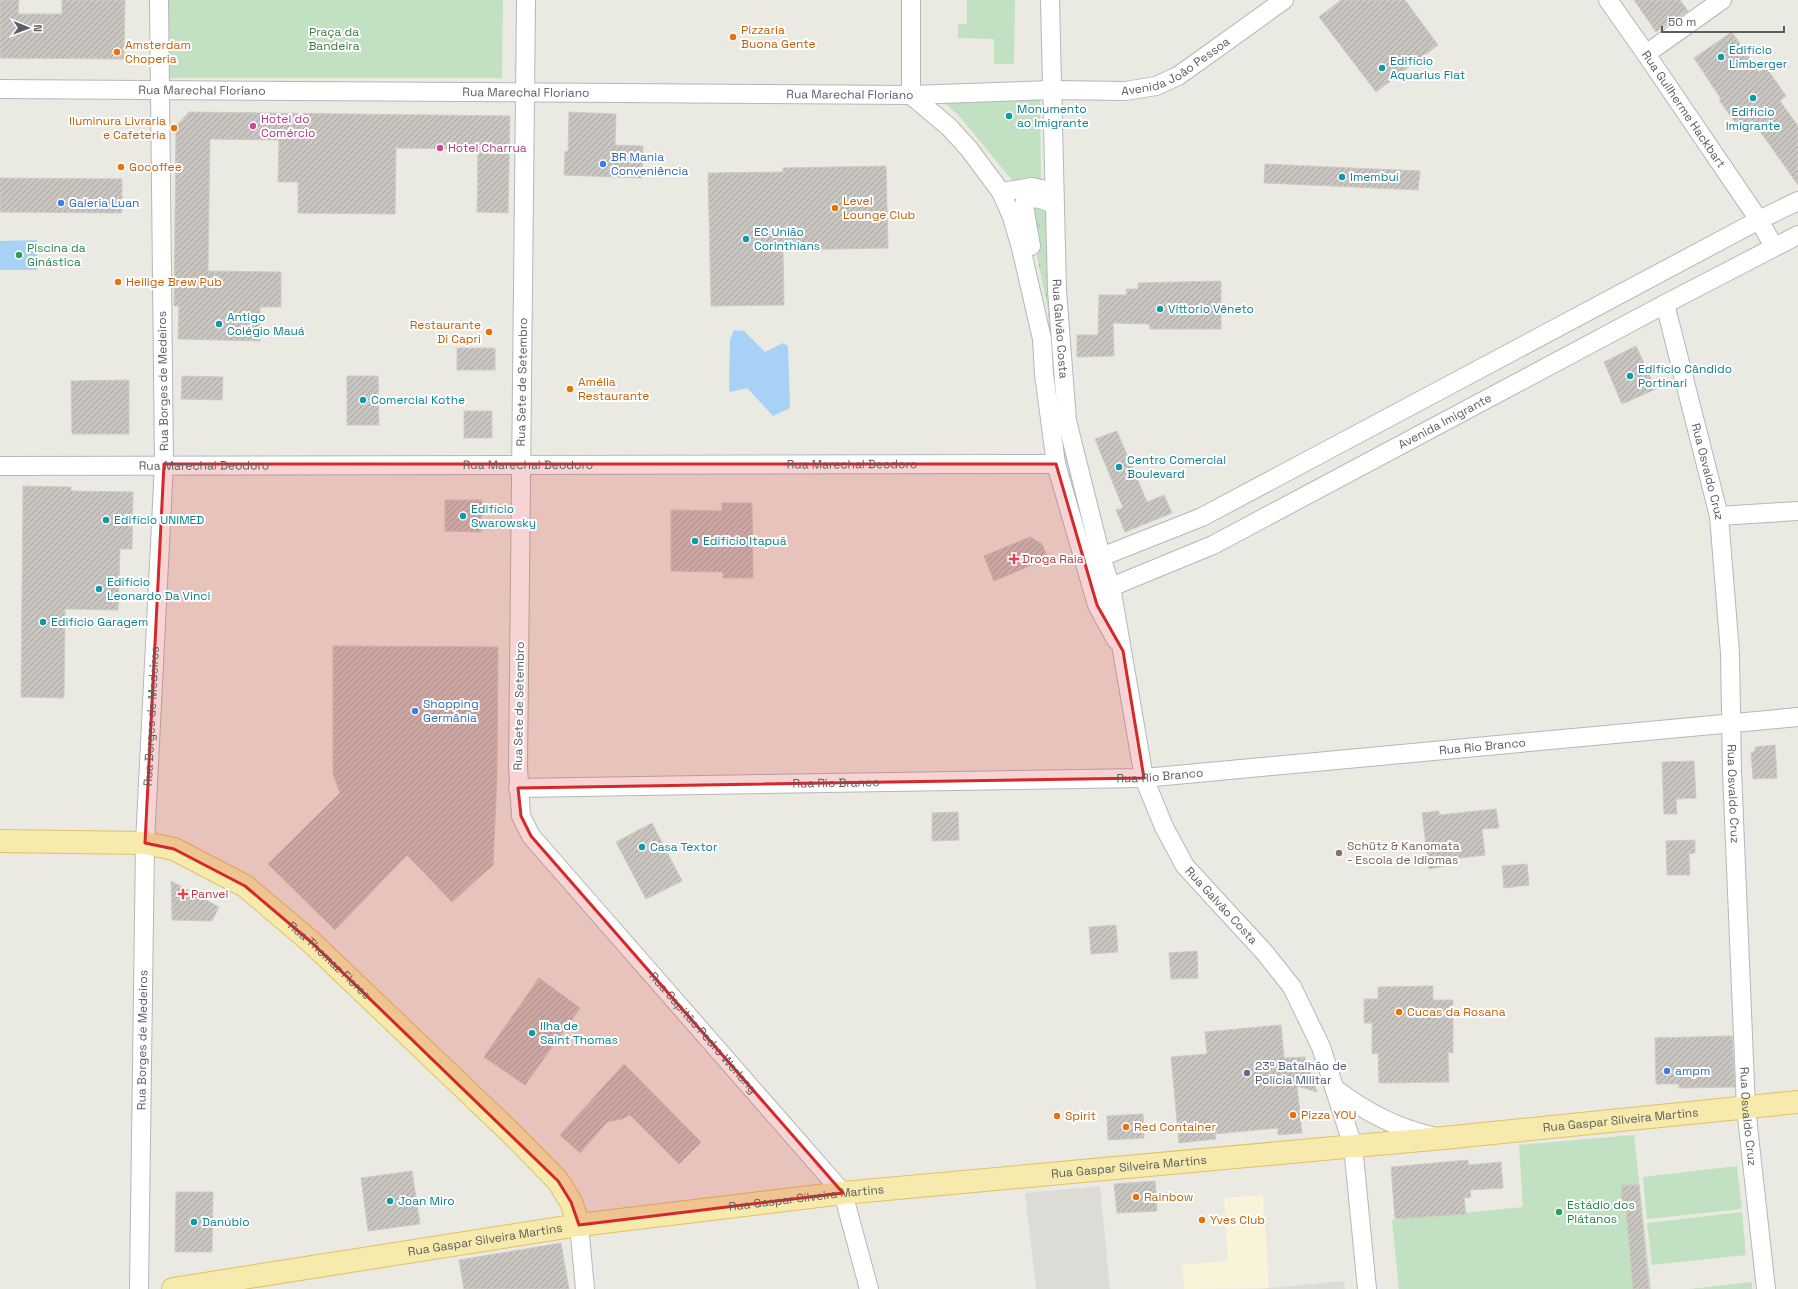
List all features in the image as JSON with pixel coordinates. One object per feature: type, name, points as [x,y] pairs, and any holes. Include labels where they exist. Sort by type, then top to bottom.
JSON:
[{"type":"main road","name":"Rua Thomaz Flores","points":[[0,841],[145,843],[174,849],[245,886],[310,942],[511,1134],[558,1181],[571,1202],[579,1225]]},
{"type":"main road","name":"Rua Gaspar Silveira Martins","points":[[182,1288],[579,1225],[843,1193],[1443,1138],[1798,1102]]},
{"type":"street","name":"Rua Borges de Medeiros","points":[[140,1289],[145,843],[164,464],[159,0]]},
{"type":"street","name":"Rua Sete de Setembro","points":[[518,788],[526,0]]},
{"type":"street","points":[[911,0],[911,95]]},
{"type":"street","name":"Rua Galvão Costa","points":[[1050,0],[1057,290],[1067,421],[1101,557],[1111,587],[1144,778],[1164,827],[1185,866],[1265,953],[1292,987],[1321,1047],[1353,1146],[1367,1289]]},
{"type":"street","name":"Avenida João Pessoa","points":[[1052,90],[1125,91],[1156,86],[1178,76],[1284,0]]},
{"type":"street","name":"Rua Guilherme Hackbart","points":[[1608,0],[1759,220]]},
{"type":"street","points":[[1646,54],[1722,0]]},
{"type":"street","name":"Rua Marechal Floriano","points":[[0,89],[525,91],[911,95],[1052,90]]},
{"type":"street","name":"Rua Galvão Costa","points":[[911,95],[954,132],[983,166],[1001,192],[1012,217],[1021,248],[1042,339],[1044,374],[1056,464],[1097,605],[1122,651]]},
{"type":"street","points":[[1001,192],[1032,187],[1054,199]]},
{"type":"street","points":[[1042,339],[1042,309],[1024,206],[1025,201],[1028,199],[1054,199]]},
{"type":"street","points":[[1101,557],[1202,517],[1759,220],[1798,201]]},
{"type":"street","points":[[1759,220],[1774,247]]},
{"type":"street","name":"Avenida Imigrante","points":[[1092,587],[1094,590],[1098,590],[1111,587],[1213,546],[1664,304],[1798,235]]},
{"type":"street","name":"Rua Osvaldo Cruz","points":[[1664,304],[1719,516],[1730,653],[1732,771],[1746,1108],[1766,1289]]},
{"type":"street","name":"Rua Marechal Deodoro","points":[[0,466],[164,464],[1056,464]]},
{"type":"street","points":[[1719,516],[1798,510]]},
{"type":"street","name":"Rua Rio Branco","points":[[518,788],[1144,778],[1798,718]]},
{"type":"street","name":"Rua Capitão Pedro Werlang","points":[[518,788],[521,816],[531,836],[843,1193],[869,1289]]},
{"type":"street","name":"Rua Gaspar Silveira Martins","points":[[1334,1088],[1354,1103],[1388,1122],[1407,1130],[1443,1138]]},
{"type":"street","points":[[579,1225],[585,1289]]},
{"type":"highlighted area","points":[[164,464],[1056,464],[1097,605],[1123,651],[1144,778],[518,788],[521,816],[531,836],[843,1193],[579,1225],[571,1202],[558,1181],[311,942],[245,886],[174,849],[145,843]]},
{"type":"shaded area","points":[[1100,1186],[1110,1289],[1036,1289],[1025,1193]]},
{"type":"shaded area","points":[[1263,1195],[1269,1288],[1184,1289],[1182,1265],[1228,1261],[1224,1198]]},
{"type":"shaded area","points":[[1344,1281],[1345,1289],[1260,1289],[1269,1288]]},
{"type":"green space","name":"Praça da Bandeira","points":[[165,0],[503,0],[502,78],[165,78]]},
{"type":"green space","points":[[967,0],[1015,0],[1014,64],[994,64],[994,39],[958,38],[958,24],[967,24]]},
{"type":"green space","points":[[936,95],[1040,95],[1041,183],[1015,184],[961,118]]},
{"type":"green space","points":[[1035,203],[1048,212],[1059,408],[1106,586],[1100,587],[1064,454],[1052,387],[1048,310],[1030,222],[1032,207]]},
{"type":"green space","name":"Estádio dos Plátanos","points":[[1634,1135],[1651,1289],[1399,1289],[1392,1220],[1523,1207],[1519,1145]]},
{"type":"green space","points":[[1737,1166],[1742,1209],[1647,1219],[1643,1177]]},
{"type":"green space","points":[[1742,1212],[1746,1255],[1652,1265],[1647,1223]]},
{"type":"green space","points":[[1752,1282],[1752,1289],[1689,1289]]},
{"type":"water","name":"Piscina da Ginástica","points":[[37,240],[37,270],[0,270],[0,241]]},
{"type":"water","points":[[734,330],[744,331],[765,352],[783,343],[788,346],[790,408],[773,416],[747,388],[730,392],[730,340]]},
{"type":"building","points":[[0,0],[19,0],[18,14],[62,14],[62,0],[125,0],[124,59],[0,58]]},
{"type":"building","name":"Edifício Aquarius Flat","points":[[1341,0],[1405,0],[1438,45],[1376,92],[1319,17]]},
{"type":"building","points":[[1634,0],[1680,0],[1688,11],[1656,32]]},
{"type":"building","points":[[1732,32],[1759,72],[1766,67],[1786,96],[1780,101],[1798,126],[1798,185],[1752,120],[1740,129],[1719,100],[1721,99],[1694,58]]},
{"type":"building","points":[[189,112],[510,116],[508,213],[477,212],[478,149],[396,148],[395,214],[298,213],[298,182],[278,182],[279,140],[210,139],[208,271],[281,272],[281,307],[260,307],[260,341],[178,339],[179,306],[174,306],[176,126]]},
{"type":"building","points":[[569,112],[616,114],[615,145],[643,146],[642,178],[564,175],[565,151],[568,152]]},
{"type":"building","name":"Imembuí","points":[[1265,164],[1420,171],[1418,190],[1264,183]]},
{"type":"building","points":[[886,166],[888,248],[783,250],[784,305],[711,306],[708,173],[783,172],[783,168]]},
{"type":"building","name":"Galeria Luan","points":[[0,178],[122,179],[122,213],[0,212]]},
{"type":"building","name":"Vittorio Vêneto","points":[[1221,281],[1221,329],[1150,329],[1149,324],[1113,323],[1114,356],[1077,357],[1077,335],[1098,335],[1099,295],[1127,295],[1126,289],[1138,289],[1138,283]]},
{"type":"building","name":"Edifício Cândido Portinari","points":[[1636,346],[1656,389],[1622,404],[1604,362]]},
{"type":"building","points":[[457,348],[495,348],[495,370],[457,370]]},
{"type":"building","points":[[182,376],[223,377],[222,400],[181,399]]},
{"type":"building","name":"Comercial Kothe","points":[[347,376],[378,376],[379,425],[347,425]]},
{"type":"building","points":[[129,380],[129,434],[72,434],[71,381]]},
{"type":"building","points":[[464,411],[492,411],[492,438],[464,438]]},
{"type":"building","name":"Centro Comercial Boulevard","points":[[1117,431],[1147,502],[1164,495],[1172,513],[1125,532],[1116,510],[1123,508],[1095,439]]},
{"type":"building","points":[[23,486],[71,487],[71,491],[133,492],[132,549],[120,549],[118,610],[65,609],[64,698],[21,697]]},
{"type":"building","name":"Edifício Swarowsky","points":[[445,500],[482,500],[481,532],[445,531]]},
{"type":"building","points":[[722,503],[752,503],[753,578],[723,578],[723,572],[671,571],[671,510],[722,511]]},
{"type":"building","name":"Droga Raia","points":[[1030,537],[1042,544],[1048,558],[994,581],[984,556]]},
{"type":"building","points":[[333,646],[498,647],[497,776],[493,865],[452,902],[407,855],[335,930],[268,864],[340,793],[333,774]]},
{"type":"building","points":[[1775,745],[1777,778],[1753,779],[1751,752],[1755,752],[1755,747]]},
{"type":"building","points":[[1694,761],[1696,798],[1676,799],[1677,814],[1664,814],[1662,762]]},
{"type":"building","points":[[1496,809],[1499,828],[1482,829],[1485,855],[1444,860],[1445,866],[1429,869],[1422,813],[1439,811],[1439,815]]},
{"type":"building","points":[[958,812],[959,840],[932,841],[932,813]]},
{"type":"building","points":[[652,823],[682,881],[646,899],[616,842]]},
{"type":"building","points":[[1695,840],[1695,853],[1689,854],[1690,875],[1667,875],[1666,841]]},
{"type":"building","points":[[1527,864],[1529,885],[1504,888],[1502,866]]},
{"type":"building","name":"Panvel","points":[[171,881],[219,907],[212,921],[172,920]]},
{"type":"building","points":[[1116,925],[1118,952],[1091,954],[1089,927]]},
{"type":"building","points":[[1197,951],[1198,978],[1171,979],[1169,953]]},
{"type":"building","name":"Ilha de Saint Thomas","points":[[539,978],[580,1008],[525,1085],[484,1057]]},
{"type":"building","points":[[1433,986],[1433,1000],[1453,1000],[1453,1053],[1448,1052],[1449,1082],[1379,1083],[1378,1053],[1372,1054],[1372,1023],[1364,1023],[1364,999],[1378,999],[1378,987]]},
{"type":"building","points":[[1281,1025],[1284,1058],[1305,1057],[1317,1092],[1297,1086],[1302,1133],[1278,1135],[1278,1128],[1215,1134],[1216,1139],[1179,1143],[1171,1057],[1207,1054],[1205,1032]]},
{"type":"building","points":[[1732,1036],[1735,1087],[1679,1088],[1679,1084],[1656,1084],[1655,1038]]},
{"type":"building","points":[[624,1064],[701,1142],[679,1164],[630,1115],[622,1119],[607,1122],[580,1153],[560,1135]]},
{"type":"building","name":"Red Container","points":[[1143,1114],[1144,1138],[1108,1140],[1107,1116]]},
{"type":"building","points":[[1468,1160],[1468,1165],[1501,1162],[1503,1188],[1470,1190],[1471,1197],[1464,1198],[1466,1214],[1395,1219],[1391,1167]]},
{"type":"building","name":"Joan Miro","points":[[412,1171],[420,1224],[368,1231],[361,1178]]},
{"type":"building","name":"Rainbow","points":[[1155,1181],[1157,1211],[1117,1213],[1114,1184]]},
{"type":"building","points":[[1622,1185],[1639,1185],[1649,1289],[1633,1289],[1626,1210],[1621,1210]]},
{"type":"building","name":"Danúbio","points":[[176,1192],[213,1192],[212,1252],[175,1252]]},
{"type":"building","points":[[561,1243],[569,1289],[464,1289],[459,1260]]},
{"type":"place","name":"Pizzaria Buona Gente","points":[[733,37]]},
{"type":"place","name":"Amsterdam Choperia","points":[[117,52]]},
{"type":"place","name":"Edifício Limberger","points":[[1721,57]]},
{"type":"place","name":"Edifício Aquarius Flat","points":[[1382,68]]},
{"type":"place","name":"Edifício Imigrante","points":[[1753,98]]},
{"type":"place","name":"Monumento ao Imigrante","points":[[1009,116]]},
{"type":"place","name":"Hotel do Comércio","points":[[253,126]]},
{"type":"place","name":"Iluminura Livraria e Cafeteria","points":[[174,128]]},
{"type":"place","name":"Hotel Charrua","points":[[440,148]]},
{"type":"place","name":"BR Mania Conveniência","points":[[603,164]]},
{"type":"place","name":"Gocoffee","points":[[121,167]]},
{"type":"place","name":"Imembuí","points":[[1342,177]]},
{"type":"place","name":"Galeria Luan","points":[[61,203]]},
{"type":"place","name":"Level Lounge Club","points":[[835,208]]},
{"type":"place","name":"EC União Corinthians","points":[[746,239]]},
{"type":"place","name":"Piscina da Ginástica","points":[[19,255]]},
{"type":"place","name":"Heilige Brew Pub","points":[[118,282]]},
{"type":"place","name":"Vittorio Vêneto","points":[[1160,309]]},
{"type":"place","name":"Antigo Colégio Mauá","points":[[219,324]]},
{"type":"place","name":"Restaurante Di Capri","points":[[489,332]]},
{"type":"place","name":"Edifício Cândido Portinari","points":[[1630,376]]},
{"type":"place","name":"Amélia Restaurante","points":[[570,389]]},
{"type":"place","name":"Comercial Kothe","points":[[363,400]]},
{"type":"place","name":"Centro Comercial Boulevard","points":[[1119,467]]},
{"type":"place","name":"Edifício Swarowsky","points":[[463,516]]},
{"type":"place","name":"Edifício UNIMED","points":[[106,520]]},
{"type":"place","name":"Edifício Itapuã","points":[[695,541]]},
{"type":"place","name":"Droga Raia","points":[[1014,559]]},
{"type":"place","name":"Edifício Leonardo Da Vinci","points":[[99,589]]},
{"type":"place","name":"Edifício Garagem","points":[[43,622]]},
{"type":"place","name":"Shopping Germânia","points":[[415,711]]},
{"type":"place","name":"Casa Textor","points":[[642,847]]},
{"type":"place","name":"Schütz & Kanomata - Escola de Idiomas","points":[[1339,853]]},
{"type":"place","name":"Panvel","points":[[183,894]]},
{"type":"place","name":"Cucas da Rosana","points":[[1399,1012]]},
{"type":"place","name":"Ilha de Saint Thomas","points":[[532,1033]]},
{"type":"place","name":"ampm","points":[[1667,1071]]},
{"type":"place","name":"23º Batalhão de Polícia Militar","points":[[1247,1073]]},
{"type":"place","name":"Pizza YOU","points":[[1293,1115]]},
{"type":"place","name":"Spirit","points":[[1057,1116]]},
{"type":"place","name":"Red Container","points":[[1126,1127]]},
{"type":"place","name":"Rainbow","points":[[1136,1197]]},
{"type":"place","name":"Joan Miro","points":[[390,1201]]},
{"type":"place","name":"Estádio dos Plátanos","points":[[1559,1212]]},
{"type":"place","name":"Yves Club","points":[[1202,1220]]},
{"type":"place","name":"Danúbio","points":[[194,1222]]}]
